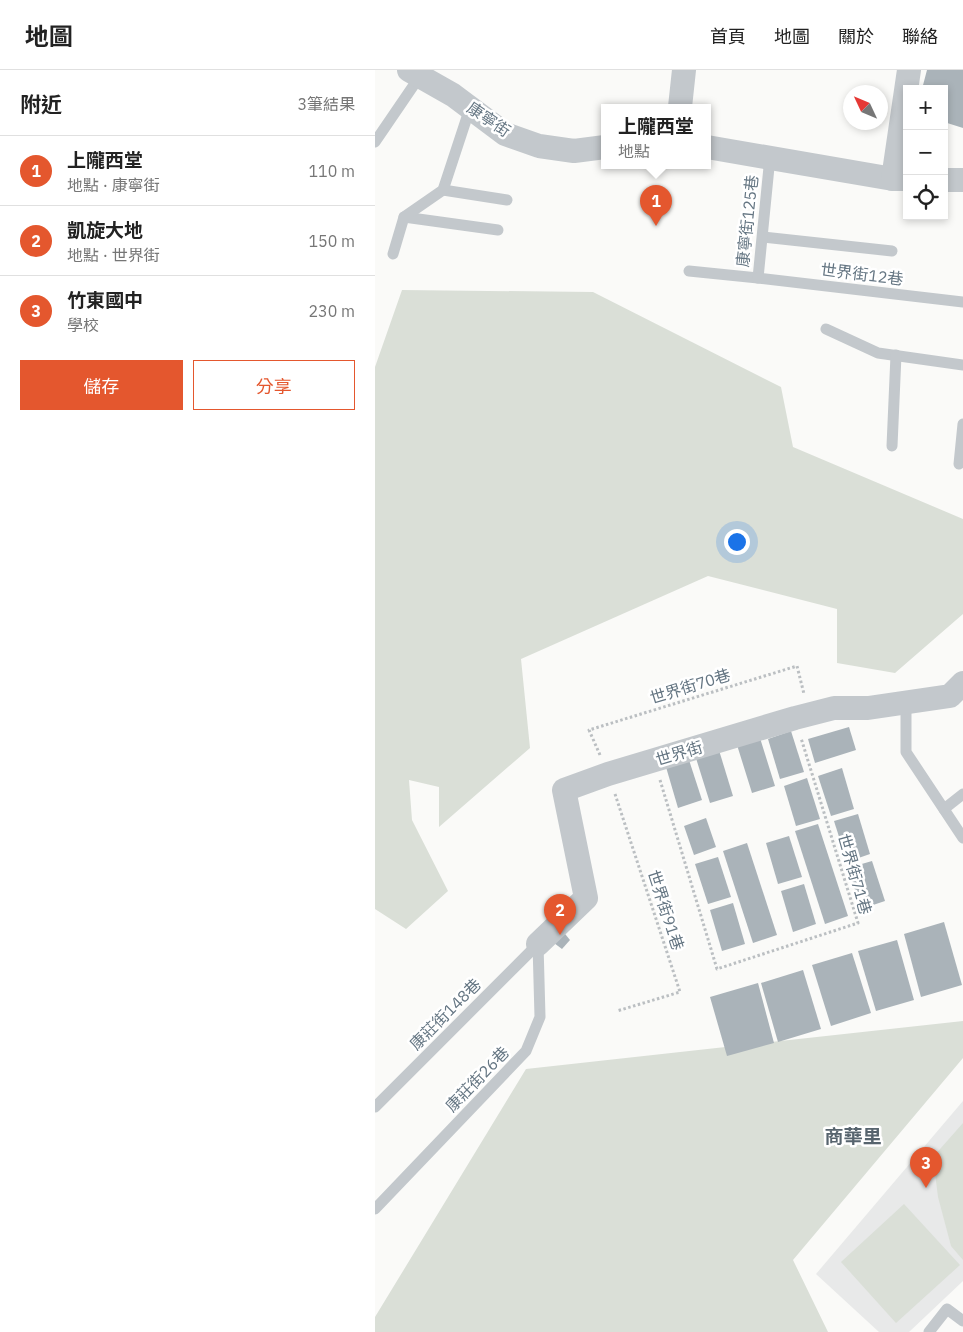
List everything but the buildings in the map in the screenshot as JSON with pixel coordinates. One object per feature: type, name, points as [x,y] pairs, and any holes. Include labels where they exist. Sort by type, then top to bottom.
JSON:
[{"type":"street","points":[[680,104],[684,70]]},
{"type":"street","points":[[711,148],[900,179],[909,70]]},
{"type":"street","name":"康寧街","points":[[415,73],[453,95],[505,134],[539,146],[574,151],[601,148]]},
{"type":"street","points":[[948,180],[963,180]]},
{"type":"street","name":"世界街","points":[[539,944],[586,898],[564,790],[608,774],[802,716],[834,708],[868,708],[950,696],[963,683]]},
{"type":"lane","points":[[375,142],[415,73]]},
{"type":"lane","points":[[393,254],[404,217],[443,190],[470,108]]},
{"type":"lane","name":"康寧街125巷","points":[[689,271],[758,278],[770,158]]},
{"type":"lane","points":[[443,190],[507,200]]},
{"type":"lane","points":[[404,217],[499,230]]},
{"type":"lane","points":[[763,237],[892,251]]},
{"type":"lane","name":"世界街12巷","points":[[758,278],[963,302]]},
{"type":"lane","points":[[826,329],[878,353],[963,366]]},
{"type":"lane","points":[[892,446],[896,355]]},
{"type":"lane","points":[[959,464],[963,424]]},
{"type":"lane","points":[[906,703],[906,752],[963,838]]},
{"type":"lane","points":[[944,808],[963,794]]},
{"type":"lane","name":"康莊街148巷","points":[[377,1099],[539,944]]},
{"type":"lane","name":"康莊街26巷","points":[[375,1210],[526,1051],[540,1017],[539,944]]},
{"type":"lane","points":[[929,1332],[947,1310],[963,1321]]},
{"type":"path","name":"世界街70巷","points":[[608,774],[589,730],[797,666],[802,716]]},
{"type":"path","name":"世界街71巷","points":[[654,760],[717,969],[859,923],[802,716]]},
{"type":"path","name":"世界街91巷","points":[[608,774],[680,992],[617,1011]]},
{"type":"shaded area","points":[[402,290],[593,292],[781,387],[793,447],[963,519],[963,614],[895,673],[837,663],[837,609],[708,576],[521,659],[530,748],[439,827],[439,787],[409,780],[412,820],[448,891],[406,929],[375,909],[375,367]]},
{"type":"shaded area","points":[[963,1021],[963,1058],[793,1260],[828,1332],[375,1332],[375,1317],[526,1069]]},
{"type":"shaded area","points":[[963,1101],[963,1281],[909,1332],[879,1332],[816,1274]]},
{"type":"shaded area","points":[[963,1123],[963,1260],[951,1246],[938,1197],[933,1157]]},
{"type":"shaded area","points":[[904,1204],[960,1265],[896,1323],[841,1262]]},
{"type":"place","name":"上隴西堂","points":[[656,226]]},
{"type":"place","name":"凱旋大地","points":[[560,935]]},
{"type":"place","name":"竹東國中","points":[[926,1188]]},
{"type":"district","name":"商華里","points":[[853,1136]]}]
